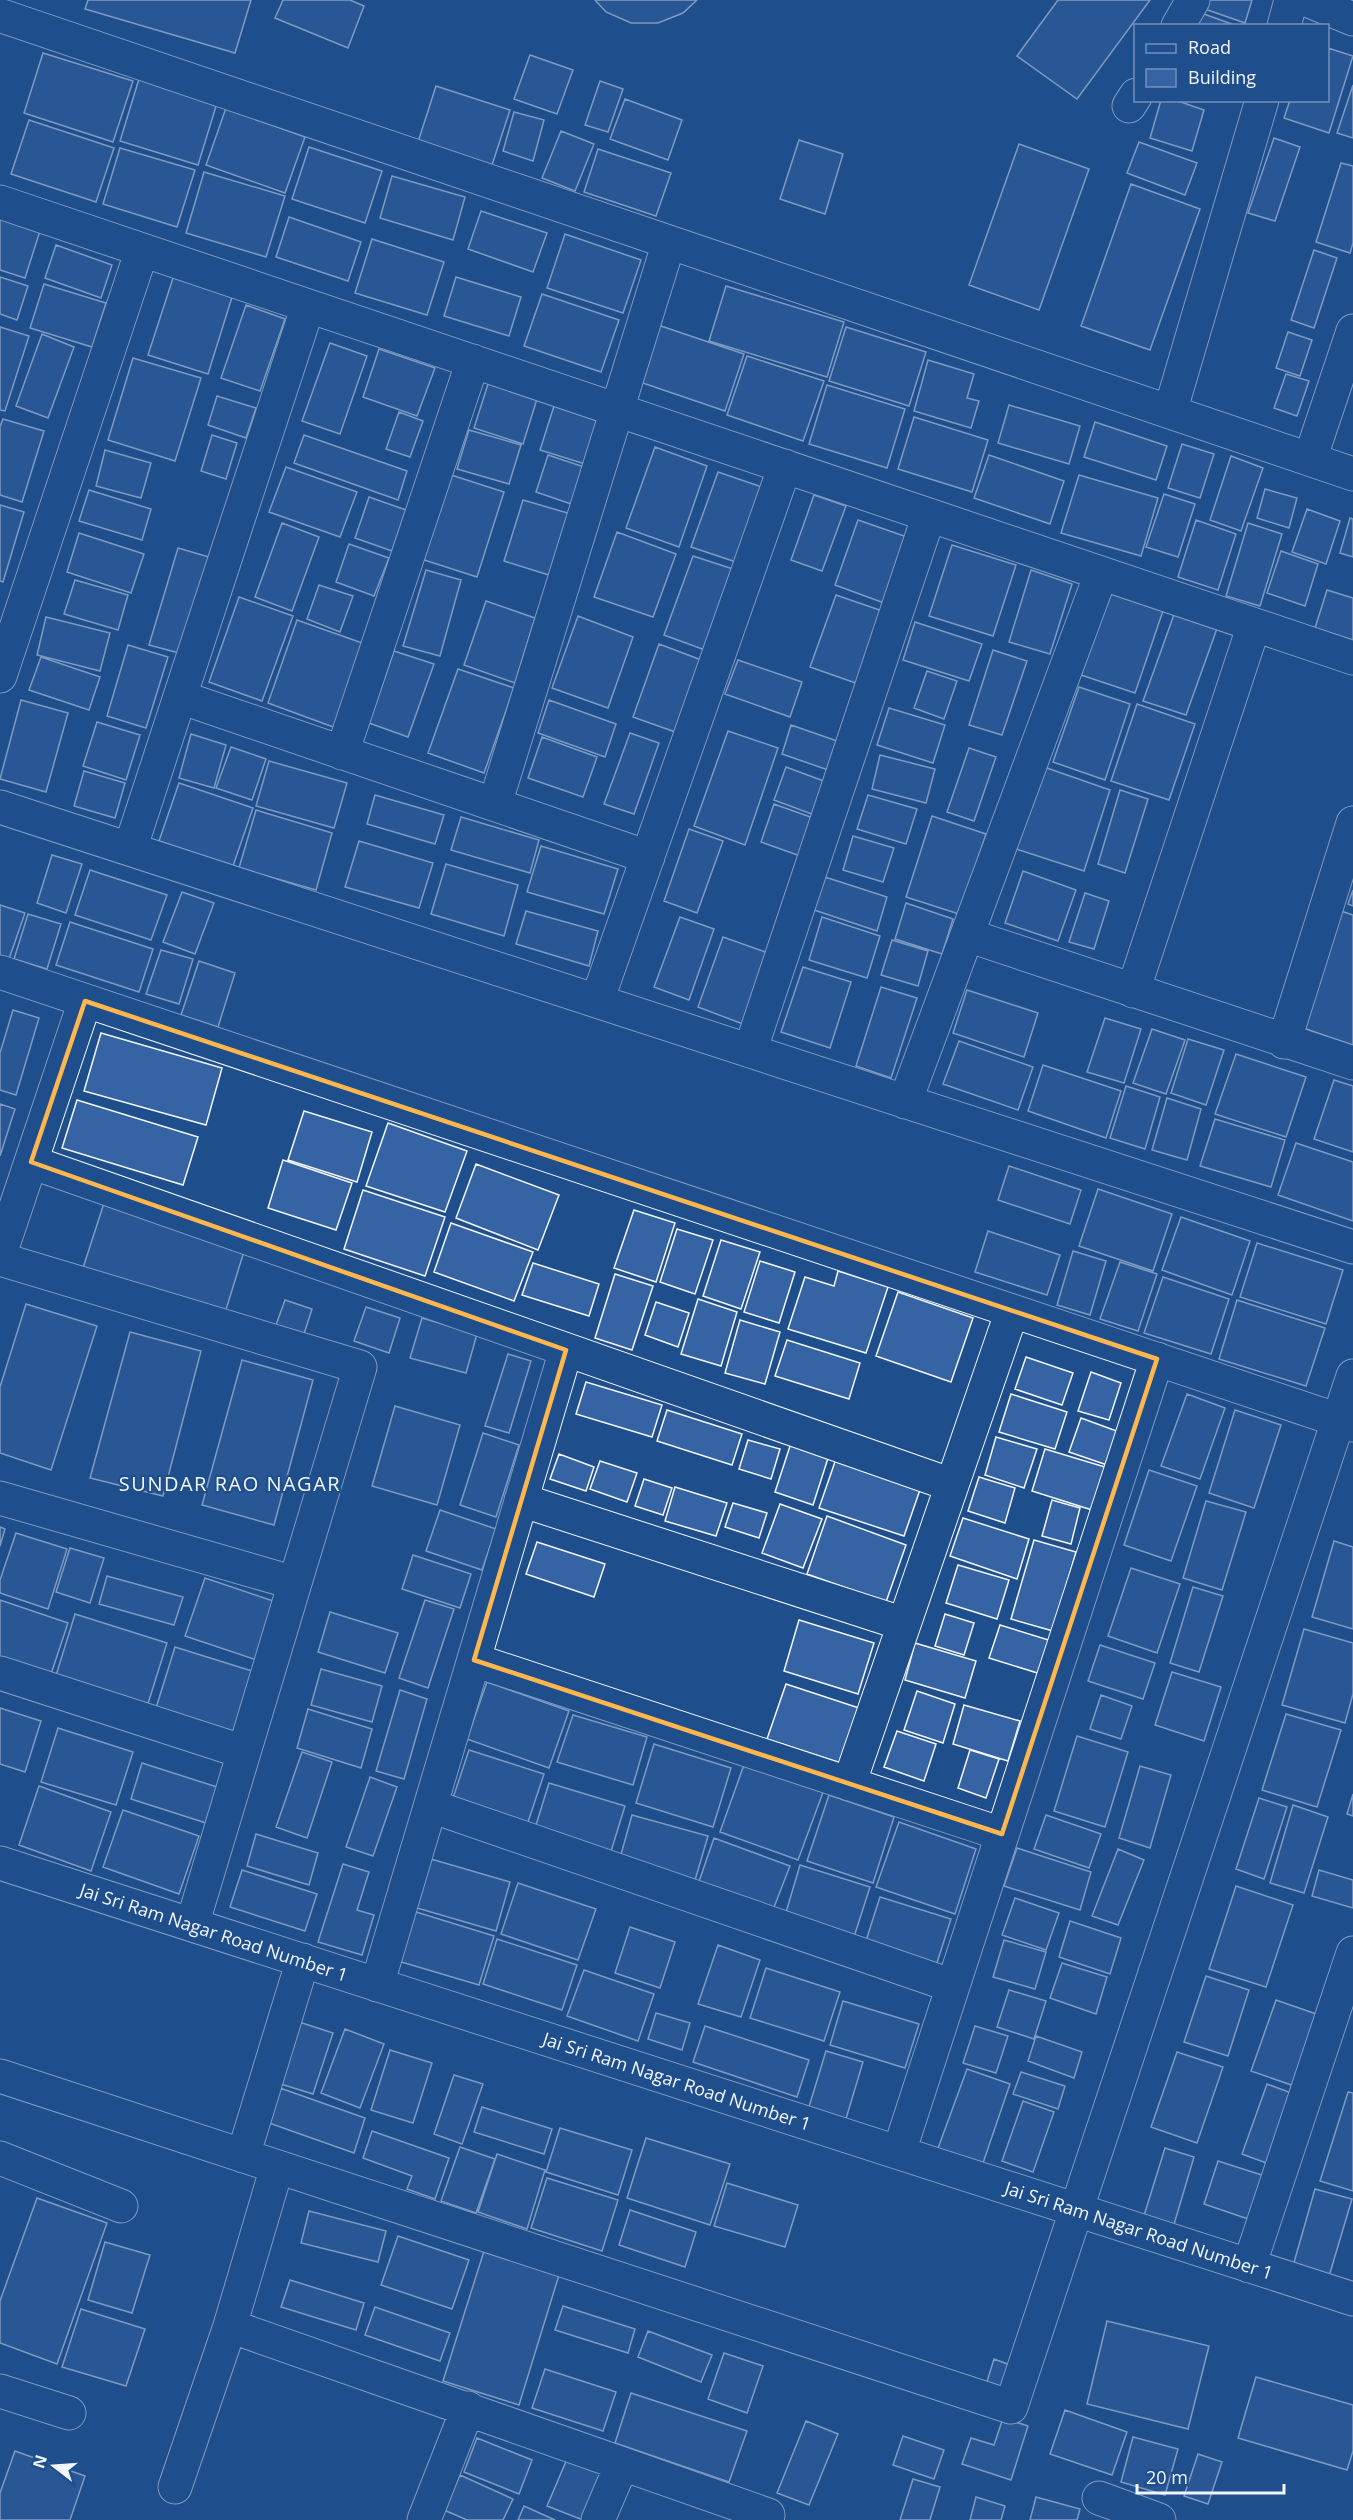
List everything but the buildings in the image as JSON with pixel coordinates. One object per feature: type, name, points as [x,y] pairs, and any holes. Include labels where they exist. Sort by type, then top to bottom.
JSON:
[{"type":"street","points":[[1179,24],[1193,0]]},
{"type":"street","points":[[1285,24],[1291,0]]},
{"type":"street","points":[[1307,0],[1353,19]]},
{"type":"street","points":[[3,13],[1353,474]]},
{"type":"street","points":[[1170,412],[1261,102]]},
{"type":"street","points":[[0,202],[1353,658]]},
{"type":"street","points":[[495,804],[669,242]]},
{"type":"street","points":[[0,676],[142,250]]},
{"type":"street","points":[[130,849],[308,306]]},
{"type":"street","points":[[1310,459],[1353,331]]},
{"type":"street","points":[[342,753],[473,361]]},
{"type":"street","points":[[597,1001],[785,466]]},
{"type":"street","points":[[750,1051],[929,515]]},
{"type":"street","points":[[905,1102],[1101,574]]},
{"type":"street","points":[[1132,991],[1254,626]]},
{"type":"street","points":[[180,697],[648,857]]},
{"type":"street","points":[[0,807],[1353,1247]]},
{"type":"street","points":[[1284,1042],[1353,823]]},
{"type":"street","points":[[967,935],[1353,1063]]},
{"type":"street","points":[[0,972],[1346,1423]]},
{"type":"street","points":[[85,1000],[0,1256],[360,1367],[192,1925]]},
{"type":"street","points":[[31,1162],[952,1485]]},
{"type":"street","points":[[849,1784],[1012,1311]]},
{"type":"street","points":[[377,1984],[566,1350]]},
{"type":"street","points":[[899,2152],[1157,1359]]},
{"type":"street","points":[[0,2076],[1011,2407],[1076,2209],[1346,1423],[1353,1376]]},
{"type":"street","points":[[0,1498],[295,1583]]},
{"type":"street","points":[[521,1500],[904,1624]]},
{"type":"street","points":[[474,1660],[1002,1834]]},
{"type":"street","points":[[0,1673],[244,1752]]},
{"type":"street","points":[[431,1806],[953,1986]]},
{"type":"street","name":"Jai Sri Ram Nagar Road Number 1","points":[[0,1863],[1353,2299]]},
{"type":"street","points":[[1249,2265],[1353,1953]]},
{"type":"street","points":[[243,2156],[303,1960]]},
{"type":"street","points":[[0,2158],[121,2206]]},
{"type":"street","points":[[175,2487],[230,2326],[277,2167]]},
{"type":"street","points":[[230,2326],[468,2408],[773,2518]]},
{"type":"street","points":[[0,2391],[69,2413]]},
{"type":"street","points":[[424,2520],[468,2408]]},
{"type":"street","points":[[598,2520],[622,2464]]},
{"type":"street","points":[[1099,2498],[1159,2520]]},
{"type":"highlighted area","points":[[85,1001],[1157,1359],[1002,1834],[474,1660],[566,1350],[31,1162]]},
{"type":"district","name":"SUNDAR RAO NAGAR","points":[[230,1483]]}]
